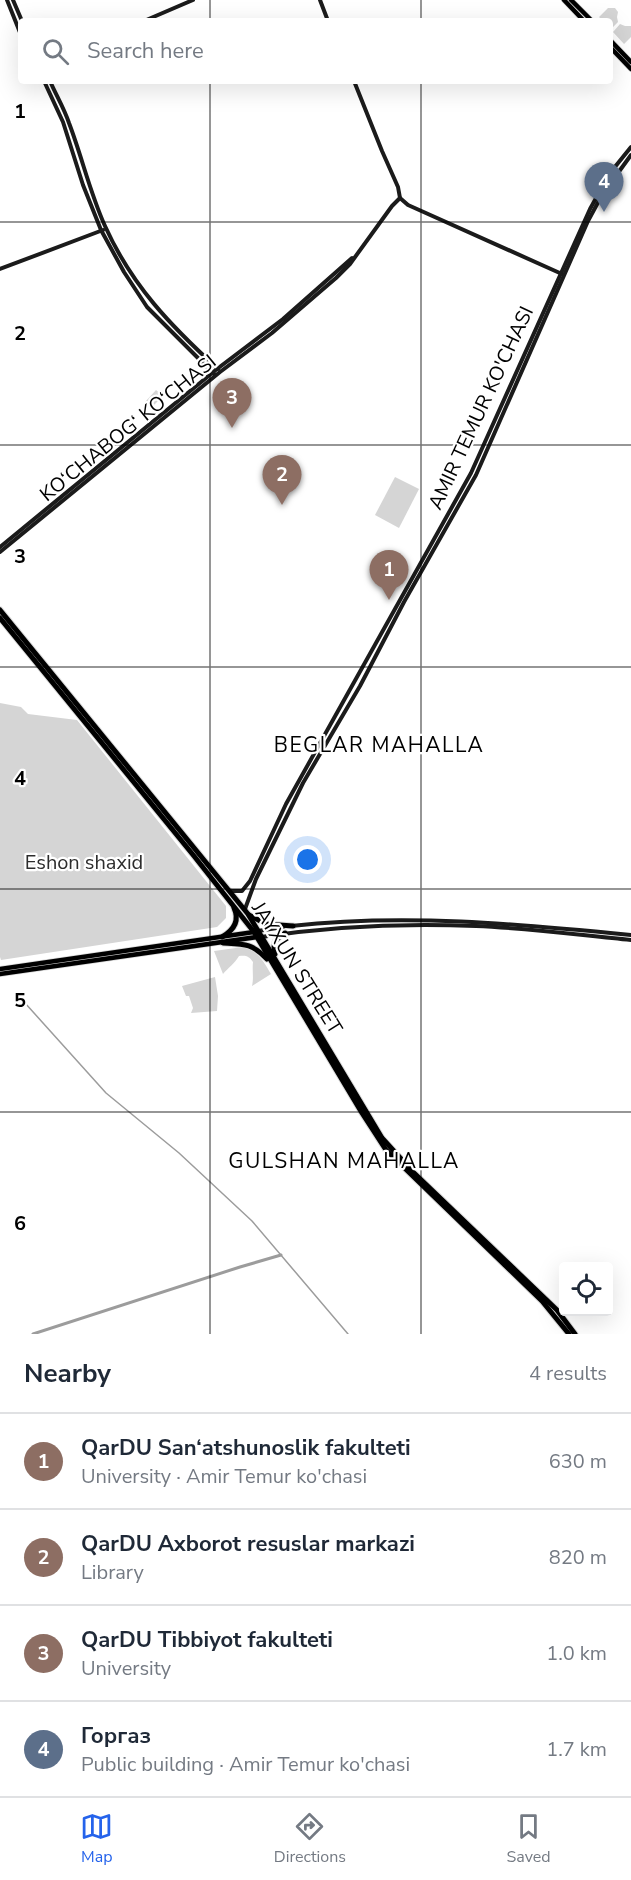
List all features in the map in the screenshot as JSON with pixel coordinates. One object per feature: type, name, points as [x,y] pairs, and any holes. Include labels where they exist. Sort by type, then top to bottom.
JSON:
[{"type":"highway","name":"JAYXUN STREET","points":[[0,609],[2,617],[246,912],[362,1113],[386,1150],[542,1301],[569,1334]]},
{"type":"highway","name":"JAYXUN STREET","points":[[82,714],[258,934]]},
{"type":"highway","points":[[223,940],[234,928],[236,921],[236,912],[231,901]]},
{"type":"highway","points":[[246,912],[267,924],[293,926]]},
{"type":"highway","points":[[275,963],[273,946],[278,937],[285,933]]},
{"type":"highway","points":[[223,940],[249,945],[275,963]]},
{"type":"highway","name":"JAYXUN STREET","points":[[275,963],[387,1144],[413,1172],[557,1310],[575,1334]]},
{"type":"main road","points":[[7,0],[18,28]]},
{"type":"main road","points":[[13,0],[21,18]]},
{"type":"main road","points":[[151,18],[193,0]]},
{"type":"main road","points":[[320,0],[327,18]]},
{"type":"main road","points":[[564,0],[581,18]]},
{"type":"main road","points":[[572,0],[589,18]]},
{"type":"main road","points":[[613,43],[631,62]]},
{"type":"main road","points":[[613,50],[631,69]]},
{"type":"main road","points":[[45,84],[63,122],[83,184],[124,272],[147,307],[214,374]]},
{"type":"main road","points":[[51,84],[69,122],[104,229],[151,303],[219,371]]},
{"type":"main road","points":[[355,84],[398,187],[400,198],[408,205],[563,274]]},
{"type":"main road","name":"AMIR TEMUR KO'CHASI","points":[[563,274],[597,194],[631,147]]},
{"type":"main road","name":"AMIR TEMUR KO'CHASI","points":[[246,912],[249,894],[292,804],[471,473],[588,221],[602,195],[631,155]]},
{"type":"main road","name":"KO‘CHABOG‘ KO‘CHASI","points":[[0,552],[214,374],[272,333],[316,296],[350,264],[400,198]]},
{"type":"main road","points":[[0,269],[104,229]]},
{"type":"main road","name":"KO‘CHABOG‘ KO‘CHASI","points":[[0,547],[33,523]]},
{"type":"main road","name":"AMIR TEMUR KO'CHASI","points":[[230,891],[238,892],[246,887],[286,804],[373,656]]},
{"type":"main road","points":[[0,975],[223,940],[293,926],[363,920],[490,924],[631,934]]},
{"type":"main road","points":[[258,934],[348,926],[490,924],[631,940]]},
{"type":"main road","points":[[0,969],[223,940]]},
{"type":"green space","points":[[608,8],[615,8],[618,12],[618,22],[613,27],[613,18],[599,17]]},
{"type":"green space","points":[[620,24],[631,26],[631,37],[624,44],[613,32]]},
{"type":"green space","points":[[156,390],[163,396],[151,408],[145,402]]},
{"type":"green space","points":[[395,477],[419,489],[399,528],[375,515]]},
{"type":"green space","name":"Eshon shaxid","points":[[0,703],[21,707],[28,714],[77,720],[226,906],[226,918],[217,927],[1,960]]},
{"type":"green space","points":[[243,947],[257,954],[271,974],[252,986],[253,962],[250,958],[239,956],[223,974],[214,951]]},
{"type":"green space","points":[[215,977],[218,996],[217,1011],[191,1013],[193,1008],[189,996],[186,996],[182,986]]},
{"type":"waterway","points":[[16,993],[106,1093],[179,1153],[252,1221],[348,1334]]},
{"type":"waterway","points":[[33,1334],[281,1255]]},
{"type":"place","name":"Горгаз","points":[[604,212]]},
{"type":"place","name":"QarDU Tibbiyot fakulteti","points":[[232,428]]},
{"type":"place","name":"QarDU Axborot resuslar markazi","points":[[282,505]]},
{"type":"place","name":"QarDU San‘atshunoslik fakulteti","points":[[389,600]]},
{"type":"district","name":"BEGLAR MAHALLA","points":[[379,745]]},
{"type":"district","name":"GULSHAN MAHALLA","points":[[344,1161]]}]
